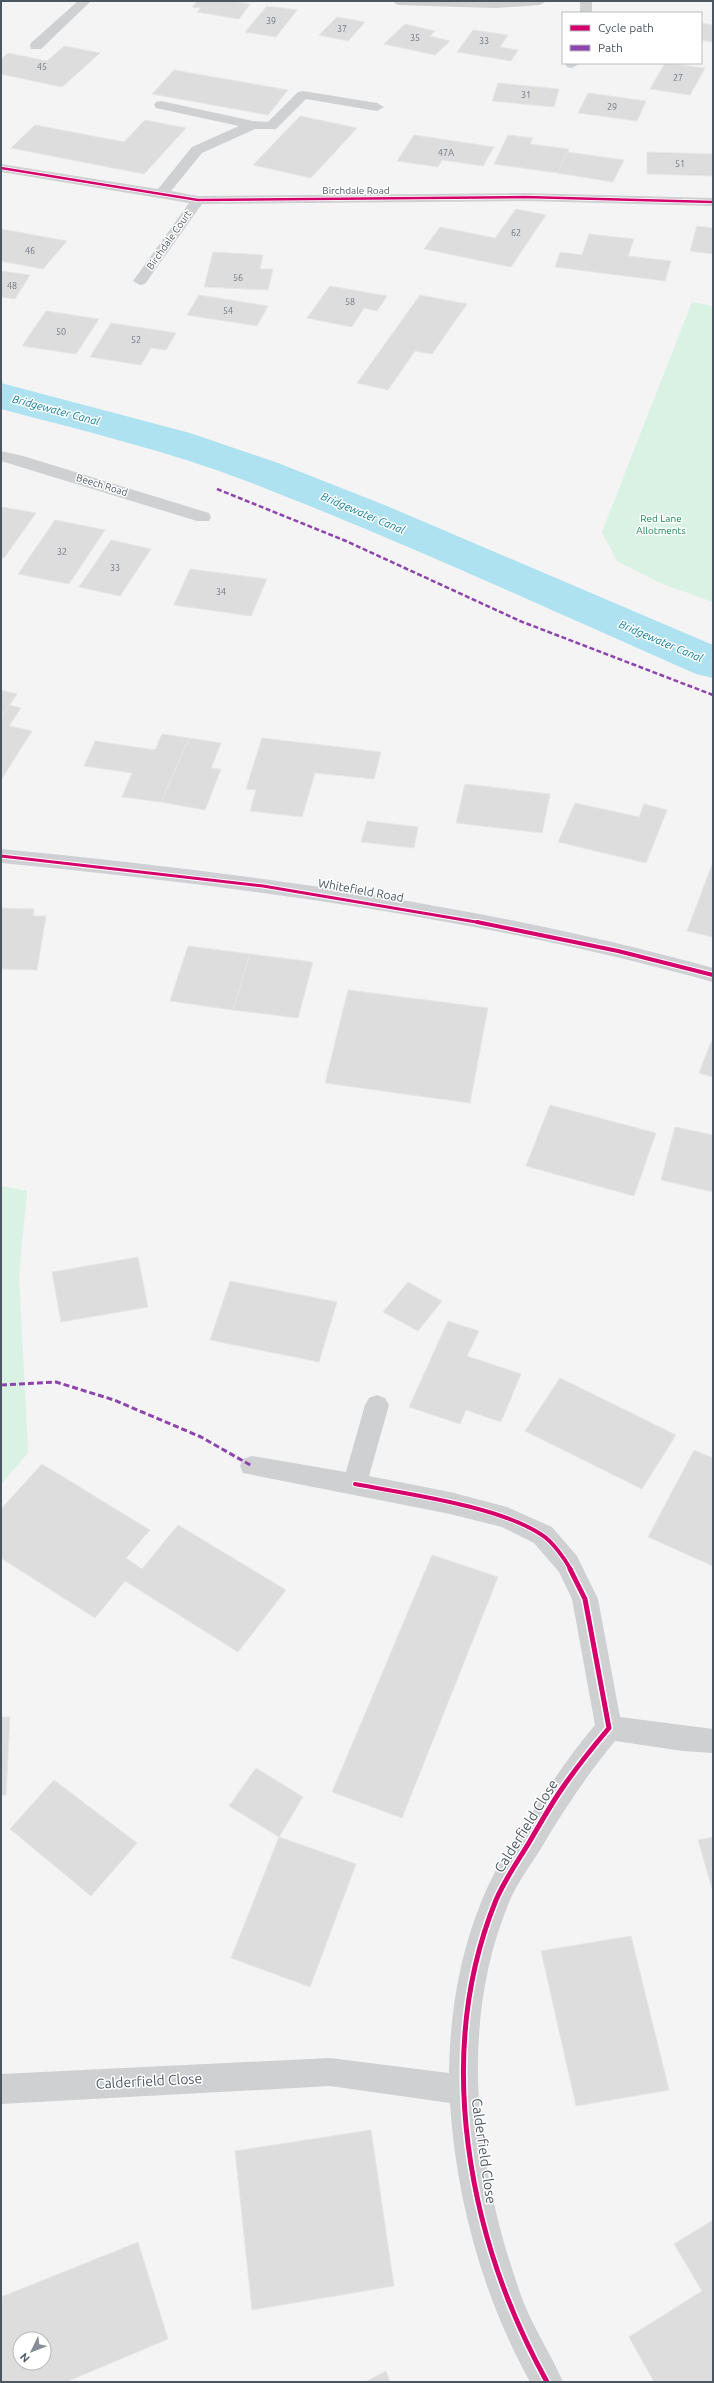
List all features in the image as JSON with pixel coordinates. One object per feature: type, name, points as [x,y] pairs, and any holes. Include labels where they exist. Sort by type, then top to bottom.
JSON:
[{"type":"street","points":[[36,46],[85,1]]},
{"type":"street","points":[[398,1],[495,4],[540,1]]},
{"type":"street","points":[[586,1],[586,12]]},
{"type":"street","points":[[161,105],[253,125],[270,126],[304,95],[377,107]]},
{"type":"street","points":[[162,194],[197,150],[253,125]]},
{"type":"street","name":"Birchdale Road","points":[[1,168],[198,200],[525,197],[713,202]]},
{"type":"street","name":"Birchdale Court","points":[[140,281],[198,200]]},
{"type":"street","name":"Beech Road","points":[[1,456],[17,458],[203,517]]},
{"type":"street","name":"Whitefield Road","points":[[1,856],[198,877],[342,896],[585,944],[713,974]]},
{"type":"street","points":[[355,1484],[377,1405]]},
{"type":"street","points":[[252,1466],[355,1484],[450,1503],[506,1518],[543,1535],[568,1564],[585,1599],[609,1728],[683,1739],[713,1741]]},
{"type":"street","name":"Calderfield Close","points":[[547,2382],[536,2365],[506,2294],[484,2226],[473,2168],[464,2090],[464,2033],[473,1980],[487,1927],[504,1883],[566,1781],[609,1728]]},
{"type":"street","name":"Calderfield Close","points":[[1,2089],[330,2072],[464,2090]]},
{"type":"green space","name":"Red Lane Allotments","points":[[692,302],[713,306],[713,602],[660,583],[617,561],[602,532]]},
{"type":"green space","points":[[1,1186],[27,1191],[19,1275],[28,1453],[1,1484]]},
{"type":"building","points":[[197,1],[231,1],[250,4],[239,19],[197,12],[201,8],[192,7]]},
{"type":"building","points":[[267,6],[297,10],[276,37],[245,32]]},
{"type":"building","points":[[337,17],[365,22],[348,41],[319,35]]},
{"type":"building","points":[[702,23],[713,25],[713,42],[702,40]]},
{"type":"building","points":[[405,24],[435,31],[430,36],[450,41],[435,55],[384,44]]},
{"type":"building","points":[[473,30],[508,35],[500,47],[518,50],[511,61],[457,52]]},
{"type":"building","points":[[64,46],[100,53],[62,87],[1,74],[1,59],[8,53],[47,61]]},
{"type":"building","points":[[664,64],[705,68],[690,95],[650,89]]},
{"type":"building","points":[[174,70],[288,90],[268,115],[152,94]]},
{"type":"building","points":[[498,83],[559,89],[554,107],[492,101]]},
{"type":"building","points":[[588,93],[646,101],[637,121],[578,113]]},
{"type":"building","points":[[300,116],[357,128],[311,178],[253,165]]},
{"type":"building","points":[[145,120],[186,128],[144,174],[11,148],[35,125],[124,142]]},
{"type":"building","points":[[414,135],[494,147],[483,166],[442,160],[438,167],[397,161]]},
{"type":"building","points":[[508,135],[533,138],[530,144],[569,149],[557,173],[494,164]]},
{"type":"building","points":[[567,152],[624,160],[613,182],[557,173]]},
{"type":"building","points":[[647,152],[713,154],[713,176],[647,174]]},
{"type":"building","points":[[516,209],[546,215],[511,267],[424,249],[440,227],[495,238]]},
{"type":"building","points":[[697,226],[713,228],[713,254],[690,251]]},
{"type":"building","points":[[1,229],[67,241],[43,269],[1,261]]},
{"type":"building","points":[[589,234],[634,239],[628,256],[671,261],[665,281],[555,267],[560,252],[582,255]]},
{"type":"building","points":[[213,252],[263,255],[260,269],[273,269],[268,290],[204,287]]},
{"type":"building","points":[[1,271],[30,275],[15,299],[1,297]]},
{"type":"building","points":[[330,286],[387,296],[377,311],[364,308],[352,327],[307,318]]},
{"type":"building","points":[[199,295],[268,306],[257,326],[187,315]]},
{"type":"building","points":[[420,295],[467,304],[432,354],[415,351],[388,390],[357,383]]},
{"type":"building","points":[[46,311],[99,319],[76,354],[22,346]]},
{"type":"building","points":[[111,323],[176,333],[166,350],[151,348],[141,365],[90,357]]},
{"type":"building","points":[[3,507],[36,513],[4,558],[1,557],[1,510]]},
{"type":"building","points":[[55,520],[105,530],[69,584],[18,574]]},
{"type":"building","points":[[111,540],[151,549],[120,596],[79,587]]},
{"type":"building","points":[[190,569],[267,579],[251,616],[174,605]]},
{"type":"building","points":[[1,690],[17,694],[1,718]]},
{"type":"building","points":[[9,705],[21,708],[9,726],[32,731],[1,780],[1,718]]},
{"type":"building","points":[[162,734],[189,738],[161,802],[122,797],[132,773],[84,766],[95,741],[155,750]]},
{"type":"building","points":[[189,738],[221,743],[211,768],[221,769],[205,810],[161,802]]},
{"type":"building","points":[[262,738],[381,752],[374,779],[315,773],[302,817],[250,811],[256,790],[246,789]]},
{"type":"building","points":[[465,784],[550,794],[542,833],[456,823]]},
{"type":"building","points":[[575,803],[639,817],[644,804],[667,810],[646,863],[558,842]]},
{"type":"building","points":[[367,821],[418,827],[414,848],[361,842]]},
{"type":"building","points":[[713,862],[713,937],[687,931]]},
{"type":"building","points":[[1,908],[34,909],[33,916],[46,916],[37,970],[1,969]]},
{"type":"building","points":[[188,946],[250,954],[233,1010],[170,1001]]},
{"type":"building","points":[[250,954],[313,962],[298,1018],[233,1010]]},
{"type":"building","points":[[348,990],[488,1008],[470,1103],[325,1083]]},
{"type":"building","points":[[711,1042],[713,1043],[713,1077],[699,1073]]},
{"type":"building","points":[[550,1105],[656,1133],[634,1196],[526,1166]]},
{"type":"building","points":[[675,1127],[713,1135],[713,1192],[661,1180]]},
{"type":"building","points":[[138,1257],[148,1307],[61,1322],[52,1272]]},
{"type":"building","points":[[230,1281],[337,1302],[319,1362],[210,1340]]},
{"type":"building","points":[[408,1282],[442,1301],[418,1331],[383,1312]]},
{"type":"building","points":[[448,1321],[479,1331],[467,1356],[521,1374],[501,1422],[466,1410],[460,1424],[409,1407]]},
{"type":"building","points":[[560,1378],[676,1435],[642,1489],[525,1431]]},
{"type":"building","points":[[694,1450],[713,1458],[713,1566],[648,1537]]},
{"type":"building","points":[[42,1464],[150,1530],[126,1558],[142,1569],[178,1525],[286,1590],[238,1652],[125,1581],[95,1618],[1,1558],[1,1509]]},
{"type":"building","points":[[432,1555],[498,1577],[402,1818],[332,1792]]},
{"type":"building","points":[[1,1717],[10,1717],[6,1795],[1,1795]]},
{"type":"building","points":[[256,1768],[303,1797],[279,1837],[229,1806]]},
{"type":"building","points":[[54,1780],[137,1843],[91,1896],[10,1829]]},
{"type":"building","points":[[279,1837],[356,1864],[310,1987],[231,1958]]},
{"type":"building","points":[[713,1837],[713,1892],[698,1840]]},
{"type":"building","points":[[631,1936],[669,2090],[576,2106],[541,1951]]},
{"type":"building","points":[[371,2130],[394,2286],[252,2310],[235,2151]]},
{"type":"building","points":[[713,2220],[713,2382],[654,2382],[629,2337],[702,2291],[674,2244]]},
{"type":"building","points":[[138,2242],[168,2339],[66,2382],[1,2382],[1,2297]]},
{"type":"building","points":[[386,2371],[390,2382],[365,2382]]},
{"type":"waterway","name":"Bridgewater Canal","points":[[1,396],[175,442],[263,472],[371,515],[713,663]]},
{"type":"marked path","points":[[217,489],[346,541],[520,621],[713,695]]},
{"type":"marked path","points":[[1,1385],[28,1382],[56,1382],[114,1400],[201,1437],[252,1466]]},
{"type":"cycle path","points":[[1,168],[198,200],[525,197],[713,202]]},
{"type":"cycle path","points":[[1,856],[197,877],[393,906],[594,946],[666,962],[713,975]]},
{"type":"cycle path","points":[[355,1484],[450,1503],[507,1518],[543,1535],[568,1564],[585,1599],[609,1728],[582,1760],[562,1788],[504,1883],[483,1937],[469,1997],[464,2034],[463,2075],[466,2120],[472,2167],[482,2214],[494,2260],[509,2305],[527,2346],[547,2382]]}]
